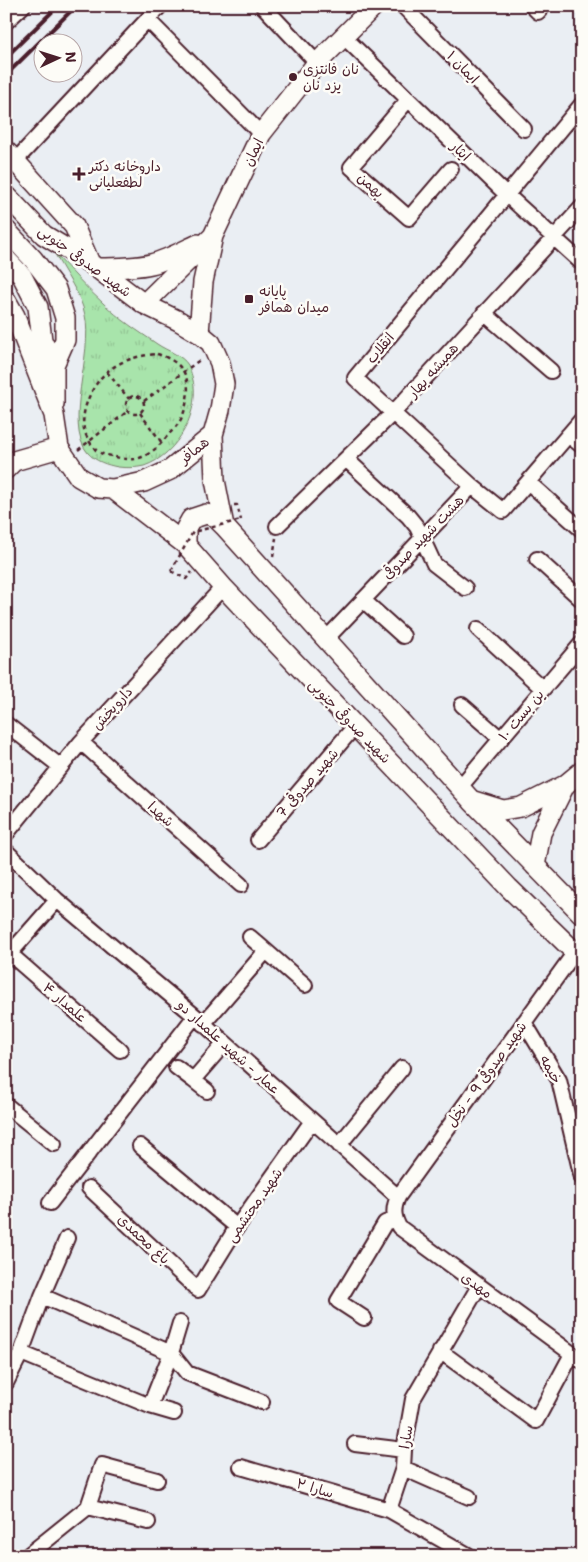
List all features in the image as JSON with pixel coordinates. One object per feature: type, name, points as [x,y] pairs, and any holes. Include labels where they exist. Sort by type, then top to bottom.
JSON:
[{"type":"main road","name":"ایمان","points":[[144,304],[212,236],[261,134],[316,63],[374,6]]},
{"type":"main road","points":[[11,155],[74,226],[94,265],[120,268],[151,264],[180,253],[212,236]]},
{"type":"main road","name":"شهید صدوقی جنوبی","points":[[6,196],[44,235],[94,265],[144,304]]},
{"type":"main road","name":"شهید صدوقی جنوبی","points":[[6,230],[33,259],[56,289],[64,318],[65,340],[54,365],[54,415]]},
{"type":"main road","points":[[199,333],[203,282],[212,236]]},
{"type":"main road","points":[[6,259],[22,276],[38,307],[42,340],[54,365]]},
{"type":"main road","points":[[6,300],[15,316],[54,415],[63,454],[79,477],[98,488],[113,490]]},
{"type":"main road","name":"همافر","points":[[113,490],[144,482],[170,470],[213,435],[220,410],[224,384],[220,363],[211,343],[179,321],[144,304]]},
{"type":"main road","points":[[213,435],[216,480],[233,523],[264,570],[466,794],[582,914]]},
{"type":"main road","points":[[6,469],[14,461],[63,454]]},
{"type":"main road","name":"شهید صدوقی جنوبی","points":[[113,490],[186,545],[223,587],[503,882],[578,956]]},
{"type":"main road","points":[[186,545],[186,528],[191,519],[206,514],[233,523]]},
{"type":"main road","points":[[466,794],[503,810],[521,807],[566,785],[582,772]]},
{"type":"main road","points":[[535,866],[542,833],[566,785]]},
{"type":"street","points":[[6,22],[23,6]]},
{"type":"street","points":[[11,155],[160,6]]},
{"type":"street","points":[[263,6],[316,63]]},
{"type":"street","name":"ایمان ۱","points":[[403,6],[524,129]]},
{"type":"street","points":[[532,6],[538,12],[543,6]]},
{"type":"street","points":[[148,20],[261,134]]},
{"type":"street","name":"ایثار","points":[[343,36],[507,195],[582,263]]},
{"type":"street","name":"بهمن","points":[[408,100],[351,167],[409,218],[451,169]]},
{"type":"street","points":[[507,195],[582,104]]},
{"type":"street","name":"انقلاب","points":[[472,486],[355,378],[507,195]]},
{"type":"street","name":"همیشه بهار","points":[[277,526],[394,412],[582,207]]},
{"type":"street","points":[[484,313],[552,371]]},
{"type":"street","name":"هشت شهید صدوقی","points":[[326,639],[472,486],[503,511],[582,419]]},
{"type":"street","points":[[568,435],[582,446]]},
{"type":"street","points":[[346,459],[408,516],[417,527],[434,564],[465,588]]},
{"type":"street","points":[[528,482],[582,530]]},
{"type":"street","points":[[538,559],[582,600]]},
{"type":"street","name":"داروپخش","points":[[6,834],[81,742],[223,587]]},
{"type":"street","points":[[363,600],[403,636]]},
{"type":"street","points":[[478,629],[543,688]]},
{"type":"street","name":"بن بست ۱۰","points":[[466,794],[501,739],[582,643]]},
{"type":"street","points":[[462,705],[501,739]]},
{"type":"street","points":[[6,724],[61,767]]},
{"type":"street","name":"شهید صدوقی 7","points":[[258,840],[355,726]]},
{"type":"street","name":"شهدا","points":[[81,742],[241,885]]},
{"type":"street","name":"عمار - شهید علمدار دو","points":[[6,851],[57,900],[199,1020],[312,1122],[398,1196]]},
{"type":"street","points":[[8,956],[57,900]]},
{"type":"street","points":[[250,937],[305,985]]},
{"type":"street","points":[[50,1203],[199,1020],[266,950]]},
{"type":"street","name":"علمدار ۴","points":[[8,956],[120,1050]]},
{"type":"street","name":"شهید صدوقی 9 - نخل","points":[[398,1196],[524,1022],[578,956]]},
{"type":"street","name":"خیمه","points":[[524,1022],[559,1080],[582,1178]]},
{"type":"street","points":[[193,1080],[224,1044]]},
{"type":"street","points":[[176,1067],[207,1092]]},
{"type":"street","points":[[339,1145],[402,1068]]},
{"type":"street","points":[[6,1105],[54,1144]]},
{"type":"street","name":"شهید محتشمی","points":[[198,1290],[237,1227],[312,1122]]},
{"type":"street","points":[[140,1146],[237,1227]]},
{"type":"street","name":"باغ محمدی","points":[[89,1188],[198,1290]]},
{"type":"street","points":[[364,1318],[338,1301],[385,1223],[395,1219],[394,1207],[398,1196]]},
{"type":"street","name":"مهدی","points":[[395,1219],[399,1227],[577,1358]]},
{"type":"street","points":[[6,1383],[21,1353],[42,1296],[67,1238]]},
{"type":"street","name":"سارا","points":[[389,1510],[402,1468],[413,1399],[479,1286]]},
{"type":"street","points":[[42,1296],[171,1353],[187,1373],[262,1402]]},
{"type":"street","points":[[150,1406],[171,1353],[180,1323]]},
{"type":"street","points":[[440,1351],[536,1421],[577,1358]]},
{"type":"street","points":[[21,1353],[150,1406],[174,1413]]},
{"type":"street","points":[[355,1444],[404,1450]]},
{"type":"street","points":[[27,1556],[88,1507],[102,1465],[157,1480]]},
{"type":"street","name":"سارا ۲","points":[[241,1467],[389,1510]]},
{"type":"street","points":[[402,1468],[469,1497]]},
{"type":"street","points":[[88,1507],[148,1522]]},
{"type":"street","points":[[389,1510],[470,1556]]},
{"type":"path","points":[[144,401],[214,350]]},
{"type":"path","points":[[158,354],[170,358],[183,371],[189,385],[186,406],[181,420],[162,443],[152,452],[135,459],[98,453],[89,442],[84,428],[85,407],[94,388],[107,372],[143,355],[158,354]]},
{"type":"path","points":[[107,372],[129,399]]},
{"type":"path","points":[[128,411],[126,405],[129,399],[136,396],[144,401]]},
{"type":"path","points":[[128,411],[140,413],[144,409],[144,401]]},
{"type":"path","points":[[63,454],[89,442],[128,411]]},
{"type":"path","points":[[140,413],[162,443]]},
{"type":"path","points":[[186,579],[171,571],[193,532],[233,523],[237,505]]},
{"type":"path","points":[[264,570],[272,563],[277,526]]},
{"type":"green space","points":[[55,254],[116,314],[157,344],[182,358],[189,368],[194,389],[194,402],[190,416],[177,441],[167,452],[144,466],[121,467],[101,462],[88,453],[81,441],[78,425],[78,407],[86,349],[87,331],[85,315],[76,292]]},
{"type":"railway","points":[[6,57],[58,6]]},
{"type":"railway","points":[[6,75],[76,6]]},
{"type":"place","name":"نان فانتزی یزد نان","points":[[293,77]]},
{"type":"place","name":"داروخانه دکتر لطفعلیانی","points":[[79,174]]},
{"type":"place","name":"پایانه میدان همافر","points":[[249,299]]}]
